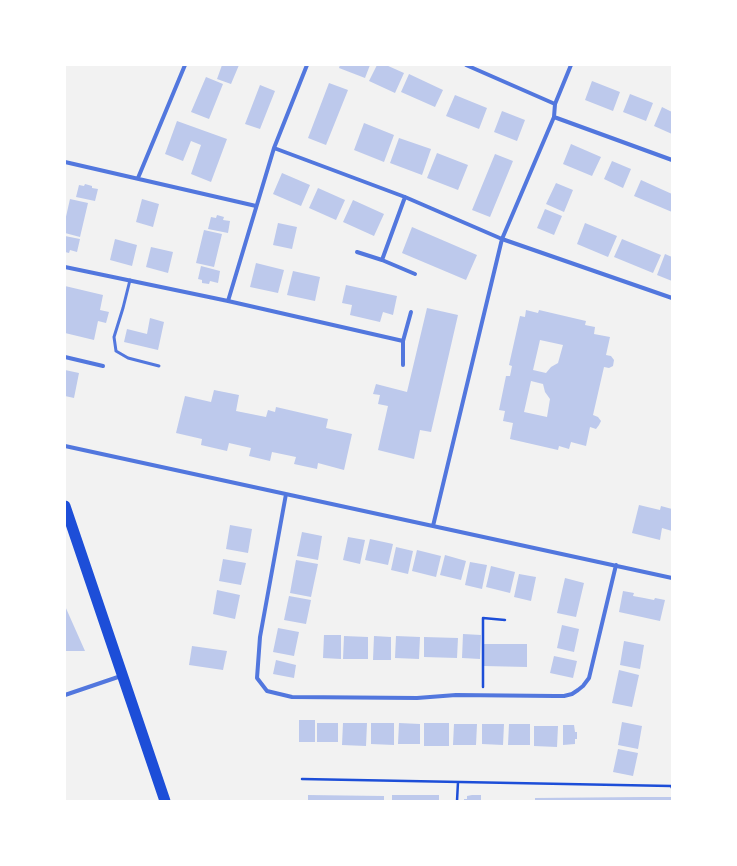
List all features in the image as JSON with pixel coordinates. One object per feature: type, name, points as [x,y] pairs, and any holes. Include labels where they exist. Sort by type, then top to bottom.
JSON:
[{"type":"highway","points":[[65,506],[165,801]]},
{"type":"street","points":[[138,178],[185,65]]},
{"type":"street","points":[[228,301],[274,148],[307,65]]},
{"type":"street","points":[[466,65],[555,104]]},
{"type":"street","points":[[433,526],[502,239],[554,117],[555,104],[571,65]]},
{"type":"street","points":[[554,117],[672,160]]},
{"type":"street","points":[[274,148],[405,197],[502,239],[672,298]]},
{"type":"street","points":[[65,162],[256,206]]},
{"type":"street","points":[[382,260],[405,197]]},
{"type":"street","points":[[356,252],[382,260],[415,274]]},
{"type":"street","points":[[65,267],[228,301],[403,341]]},
{"type":"street","points":[[403,365],[403,341],[411,312]]},
{"type":"street","points":[[65,357],[103,366]]},
{"type":"street","points":[[65,446],[672,578]]},
{"type":"street","points":[[286,494],[260,636],[257,678],[267,692],[292,697],[417,698],[456,695],[564,696],[572,694],[583,686],[589,678],[616,565]]},
{"type":"street","points":[[65,695],[123,676]]},
{"type":"lane","points":[[130,280],[114,337],[116,351],[128,358],[159,366]]},
{"type":"path","points":[[482,695],[483,618],[505,620]]},
{"type":"path","points":[[302,779],[671,786],[672,788]]},
{"type":"path","points":[[457,801],[458,782]]},
{"type":"building","points":[[222,65],[239,65],[231,84],[217,79]]},
{"type":"building","points":[[340,65],[370,65],[365,78],[339,68]]},
{"type":"building","points":[[377,65],[386,65],[404,73],[395,93],[369,81]]},
{"type":"building","points":[[409,74],[443,90],[435,107],[401,92]]},
{"type":"building","points":[[206,77],[223,84],[209,119],[191,112]]},
{"type":"building","points":[[592,81],[620,92],[613,111],[585,100]]},
{"type":"building","points":[[329,83],[348,90],[326,145],[308,138]]},
{"type":"building","points":[[260,85],[275,91],[260,129],[245,124]]},
{"type":"building","points":[[630,94],[653,103],[646,121],[623,112]]},
{"type":"building","points":[[455,95],[487,108],[479,129],[446,116]]},
{"type":"building","points":[[662,107],[672,112],[672,134],[654,126]]},
{"type":"building","points":[[502,111],[525,120],[517,141],[494,132]]},
{"type":"building","points":[[177,121],[227,139],[211,182],[191,174],[201,145],[191,141],[183,161],[165,154]]},
{"type":"building","points":[[364,123],[394,135],[384,162],[354,150]]},
{"type":"building","points":[[399,138],[431,149],[422,175],[390,163]]},
{"type":"building","points":[[571,144],[601,157],[592,176],[563,164]]},
{"type":"building","points":[[437,153],[468,165],[458,190],[427,178]]},
{"type":"building","points":[[495,154],[513,161],[490,217],[472,210]]},
{"type":"building","points":[[612,161],[631,169],[623,188],[604,179]]},
{"type":"building","points":[[282,173],[310,185],[301,206],[273,194]]},
{"type":"building","points":[[641,180],[672,194],[672,212],[634,196]]},
{"type":"building","points":[[556,183],[573,190],[564,212],[546,204]]},
{"type":"building","points":[[85,184],[92,186],[92,188],[98,189],[95,201],[76,197],[79,185],[84,186]]},
{"type":"building","points":[[318,188],[345,200],[336,220],[309,208]]},
{"type":"building","points":[[70,199],[88,203],[80,237],[65,233],[65,221]]},
{"type":"building","points":[[142,199],[159,204],[153,227],[136,222]]},
{"type":"building","points":[[353,200],[384,214],[374,236],[343,222]]},
{"type":"building","points":[[545,209],[562,216],[554,235],[537,228]]},
{"type":"building","points":[[217,215],[224,217],[223,220],[230,221],[228,233],[208,229],[211,217],[216,218]]},
{"type":"building","points":[[278,223],[297,227],[292,249],[273,245]]},
{"type":"building","points":[[585,223],[617,236],[608,257],[577,244]]},
{"type":"building","points":[[412,227],[477,255],[466,280],[402,253]]},
{"type":"building","points":[[204,230],[222,234],[214,267],[196,263]]},
{"type":"building","points":[[65,236],[80,239],[77,252],[70,250],[69,253],[65,252]]},
{"type":"building","points":[[115,239],[137,245],[132,266],[110,260]]},
{"type":"building","points":[[622,239],[661,255],[653,273],[614,257]]},
{"type":"building","points":[[151,247],[173,252],[168,273],[146,267]]},
{"type":"building","points":[[665,254],[672,257],[672,281],[657,275]]},
{"type":"building","points":[[256,263],[284,270],[278,293],[250,287]]},
{"type":"building","points":[[201,266],[220,271],[218,283],[210,281],[209,284],[202,283],[202,280],[198,279]]},
{"type":"building","points":[[293,271],[320,277],[315,301],[287,295]]},
{"type":"building","points":[[346,285],[397,296],[393,315],[383,312],[380,322],[350,315],[352,305],[342,303]]},
{"type":"building","points":[[65,286],[103,295],[100,310],[109,312],[106,323],[98,321],[94,340],[65,333]]},
{"type":"building","points":[[427,308],[458,315],[431,432],[420,430],[414,459],[378,450],[388,406],[378,404],[380,395],[373,394],[376,384],[407,392]]},
{"type":"building","points":[[526,310],[538,313],[539,310],[586,321],[585,325],[595,327],[594,334],[610,337],[606,355],[611,356],[614,360],[613,366],[609,368],[604,367],[593,415],[598,417],[601,421],[596,429],[590,427],[586,446],[571,442],[569,449],[559,446],[558,450],[510,439],[513,423],[503,421],[505,411],[499,410],[506,376],[510,376],[512,366],[509,365],[520,316],[525,317]],"holes":[[[540,340],[563,345],[558,363],[551,367],[546,373],[533,370]],[[531,381],[543,384],[545,392],[550,399],[547,417],[524,412]]]},
{"type":"building","points":[[150,318],[164,322],[158,350],[124,342],[127,329],[147,334]]},
{"type":"building","points":[[65,370],[79,373],[74,398],[65,396]]},
{"type":"building","points":[[214,390],[239,395],[236,411],[266,417],[268,410],[275,412],[276,407],[328,419],[326,428],[352,434],[344,470],[318,463],[317,469],[294,464],[296,457],[272,452],[270,461],[249,456],[251,448],[229,443],[227,451],[201,445],[202,439],[176,433],[185,396],[211,402]]},
{"type":"building","points":[[639,505],[660,510],[661,506],[672,509],[672,531],[662,528],[660,540],[632,533]]},
{"type":"building","points":[[230,525],[252,529],[248,553],[226,549]]},
{"type":"building","points":[[302,532],[322,536],[318,560],[297,556]]},
{"type":"building","points":[[348,537],[365,540],[360,564],[343,560]]},
{"type":"building","points":[[370,539],[393,544],[388,565],[365,560]]},
{"type":"building","points":[[396,547],[413,551],[408,574],[391,570]]},
{"type":"building","points":[[417,550],[441,556],[436,577],[412,571]]},
{"type":"building","points":[[445,555],[466,561],[461,580],[440,575]]},
{"type":"building","points":[[223,559],[246,563],[241,585],[219,581]]},
{"type":"building","points":[[296,560],[318,564],[311,597],[290,593]]},
{"type":"building","points":[[470,562],[487,565],[482,589],[465,585]]},
{"type":"building","points":[[491,566],[515,572],[510,593],[486,587]]},
{"type":"building","points":[[519,574],[536,577],[531,601],[514,597]]},
{"type":"building","points":[[565,578],[584,583],[576,617],[557,613]]},
{"type":"building","points":[[217,590],[240,595],[235,619],[213,614]]},
{"type":"building","points":[[623,591],[634,593],[633,596],[654,600],[655,598],[665,600],[660,621],[619,612]]},
{"type":"building","points":[[289,596],[311,600],[306,624],[284,620]]},
{"type":"building","points":[[65,606],[85,651],[65,651]]},
{"type":"building","points":[[562,625],[579,629],[574,652],[557,648]]},
{"type":"building","points":[[278,628],[299,632],[294,656],[273,652]]},
{"type":"building","points":[[463,634],[481,635],[480,659],[462,658]]},
{"type":"building","points":[[324,635],[341,635],[341,659],[323,658]]},
{"type":"building","points":[[344,636],[368,637],[368,659],[343,659]]},
{"type":"building","points":[[374,636],[391,637],[391,660],[373,660]]},
{"type":"building","points":[[396,636],[420,637],[419,659],[395,658]]},
{"type":"building","points":[[424,637],[458,638],[457,658],[424,657]]},
{"type":"building","points":[[624,641],[644,645],[640,669],[620,665]]},
{"type":"building","points":[[484,644],[527,644],[527,667],[484,666]]},
{"type":"building","points":[[192,646],[227,651],[223,670],[189,665]]},
{"type":"building","points":[[554,656],[577,661],[573,678],[550,673]]},
{"type":"building","points":[[276,660],[296,665],[294,678],[273,674]]},
{"type":"building","points":[[619,670],[639,675],[632,707],[612,703]]},
{"type":"building","points":[[299,720],[315,720],[315,742],[299,742]]},
{"type":"building","points":[[622,722],[642,726],[638,749],[618,745]]},
{"type":"building","points":[[317,723],[338,723],[338,742],[317,742]]},
{"type":"building","points":[[343,723],[367,723],[366,746],[342,745]]},
{"type":"building","points":[[371,723],[394,723],[394,745],[371,744]]},
{"type":"building","points":[[399,723],[420,724],[420,744],[398,744]]},
{"type":"building","points":[[424,723],[449,723],[449,746],[424,746]]},
{"type":"building","points":[[454,724],[477,724],[476,745],[453,745]]},
{"type":"building","points":[[482,724],[504,724],[503,745],[482,744]]},
{"type":"building","points":[[509,724],[530,724],[530,745],[508,745]]},
{"type":"building","points":[[563,725],[574,725],[575,732],[577,732],[575,744],[563,745]]},
{"type":"building","points":[[534,726],[558,726],[557,747],[534,746]]},
{"type":"building","points":[[618,749],[638,753],[633,776],[613,772]]},
{"type":"building","points":[[308,795],[384,796],[384,801],[308,801]]},
{"type":"building","points":[[392,795],[439,795],[439,801],[392,801]]},
{"type":"building","points":[[481,795],[481,801],[464,801],[464,799],[467,799],[467,796]]},
{"type":"building","points":[[672,797],[672,801],[535,801],[535,798]]}]
